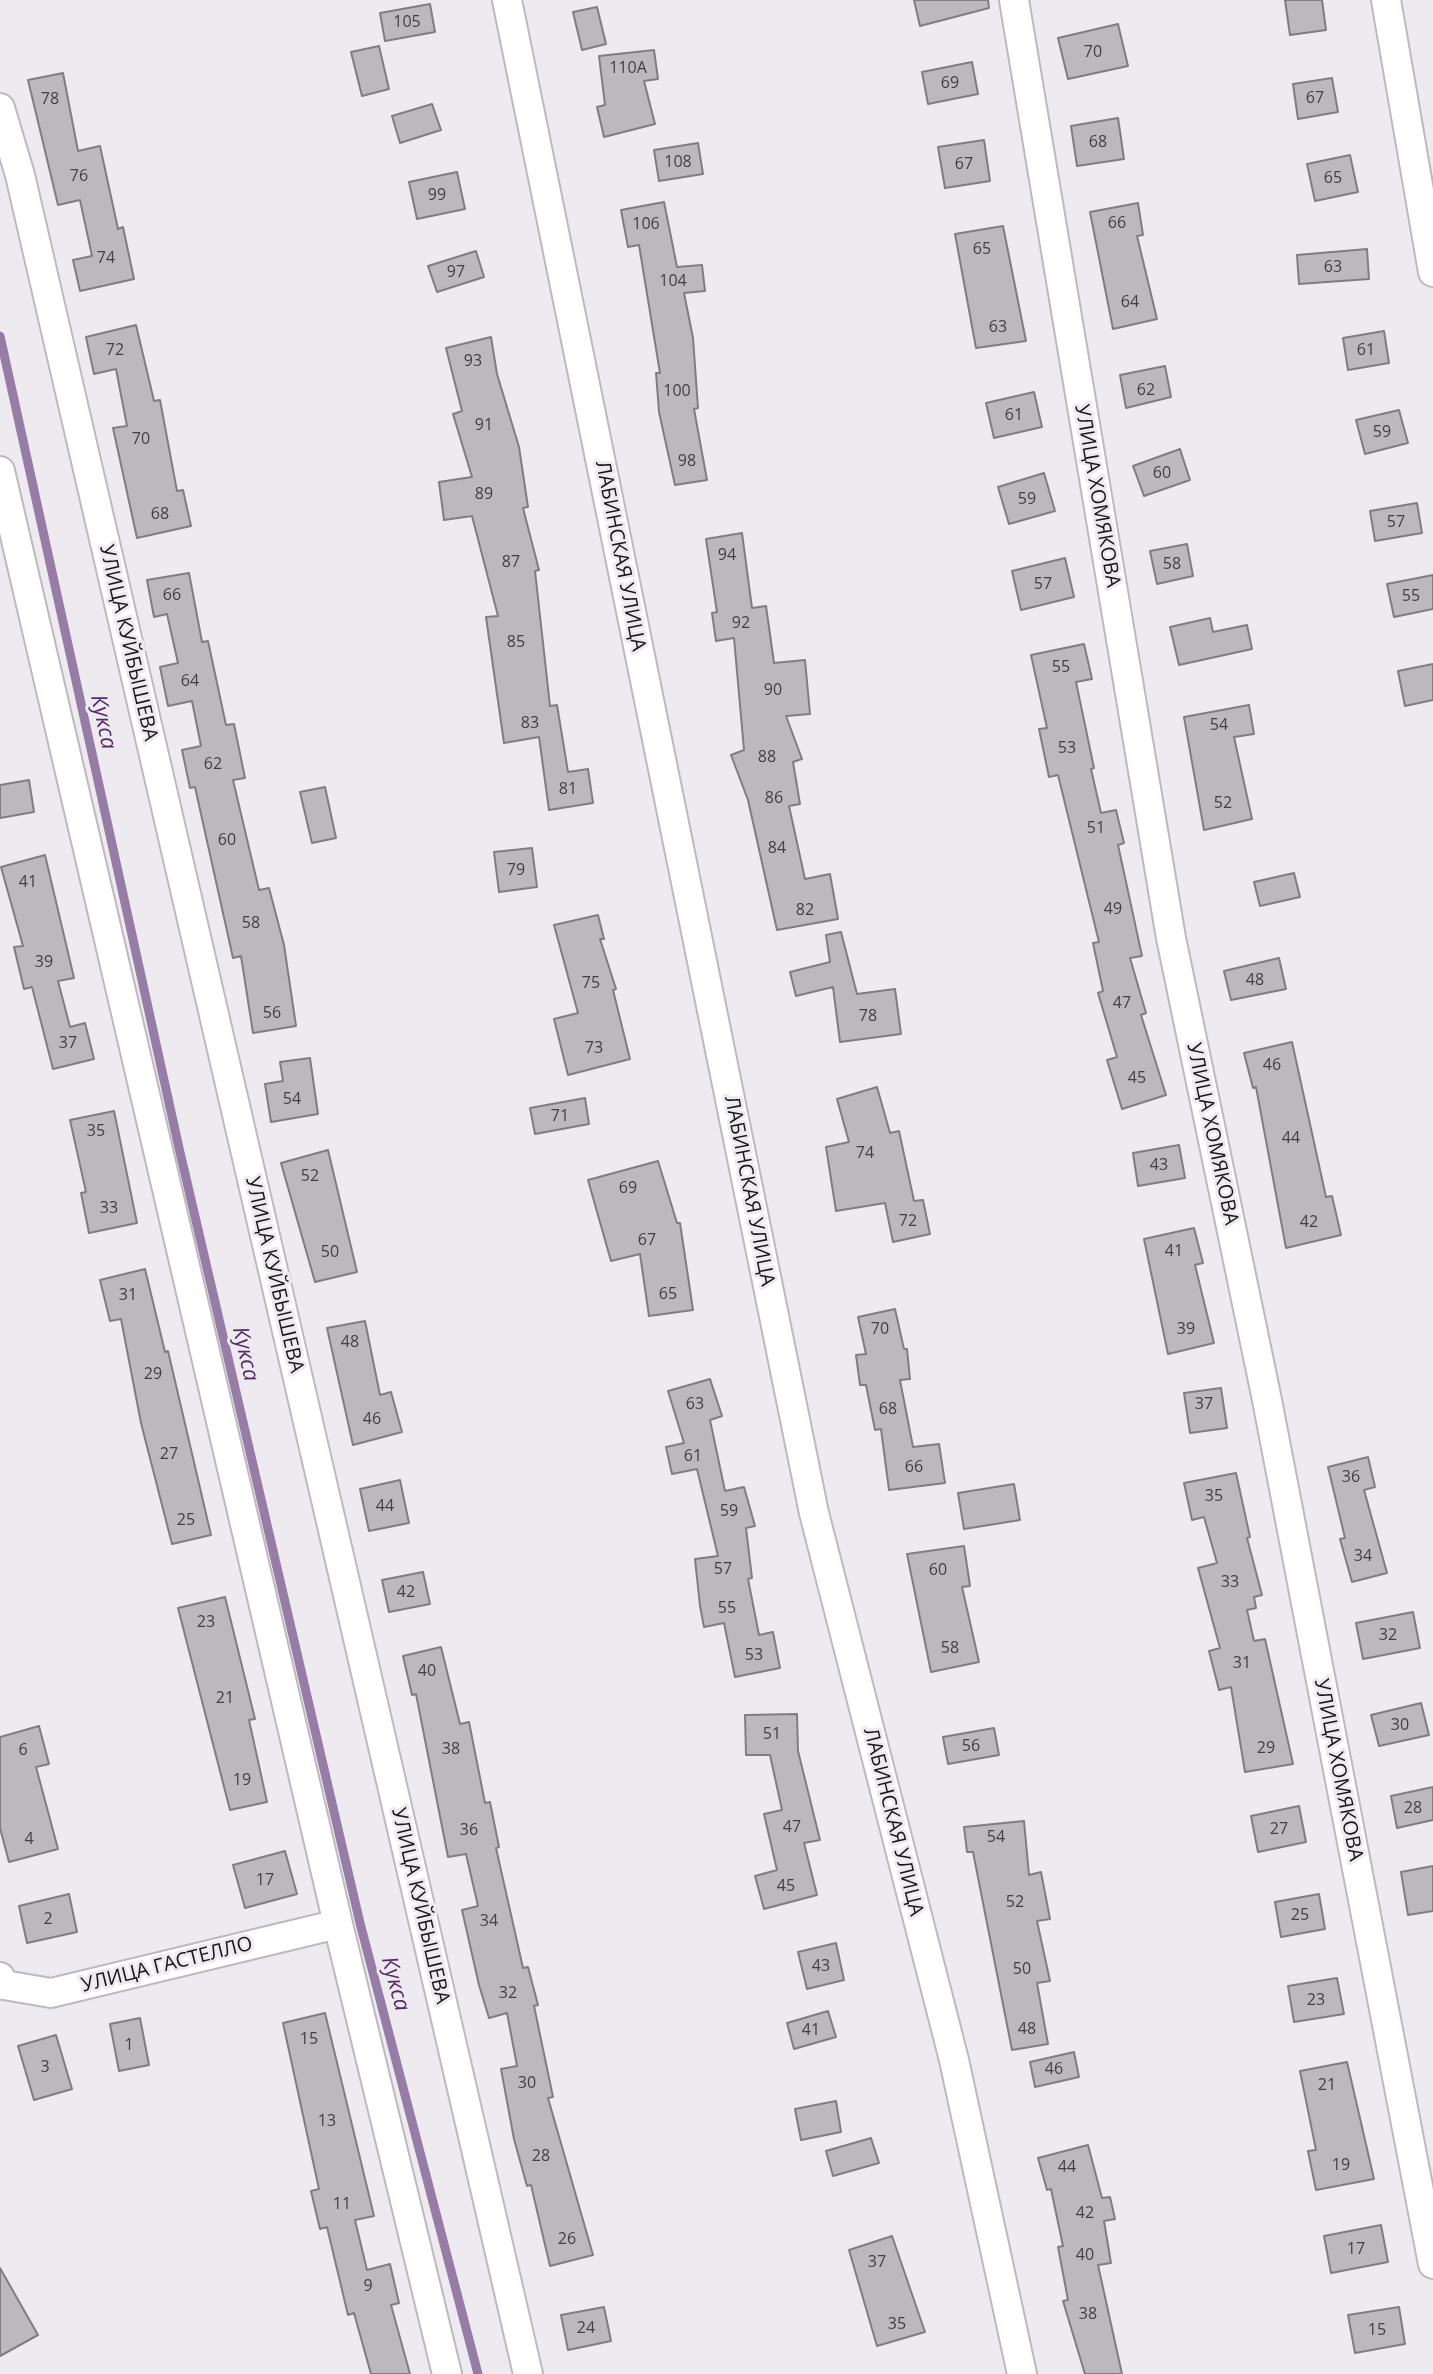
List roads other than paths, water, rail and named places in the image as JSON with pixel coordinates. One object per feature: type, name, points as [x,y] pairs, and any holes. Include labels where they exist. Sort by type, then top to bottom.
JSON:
[{"type":"street","name":"ЛАБИНСКАЯ УЛИЦА","points":[[507,0],[814,1513],[954,2060],[1022,2374]]},
{"type":"street","name":"УЛИЦА ХОМЯКОВА","points":[[1014,0],[1171,938],[1267,1400],[1433,2264]]},
{"type":"street","points":[[1386,0],[1433,272]]},
{"type":"street","name":"УЛИЦА КУЙБЫШЕВА","points":[[0,108],[10,184],[528,2374]]},
{"type":"street","points":[[0,471],[338,1924],[447,2374]]},
{"type":"street","name":"УЛИЦА ГАСТЕЛЛО","points":[[0,1977],[4,1985],[51,1993],[338,1924]]},
{"type":"waterway","name":"Кукса","points":[[0,336],[179,1148],[360,1923],[478,2374]]}]
